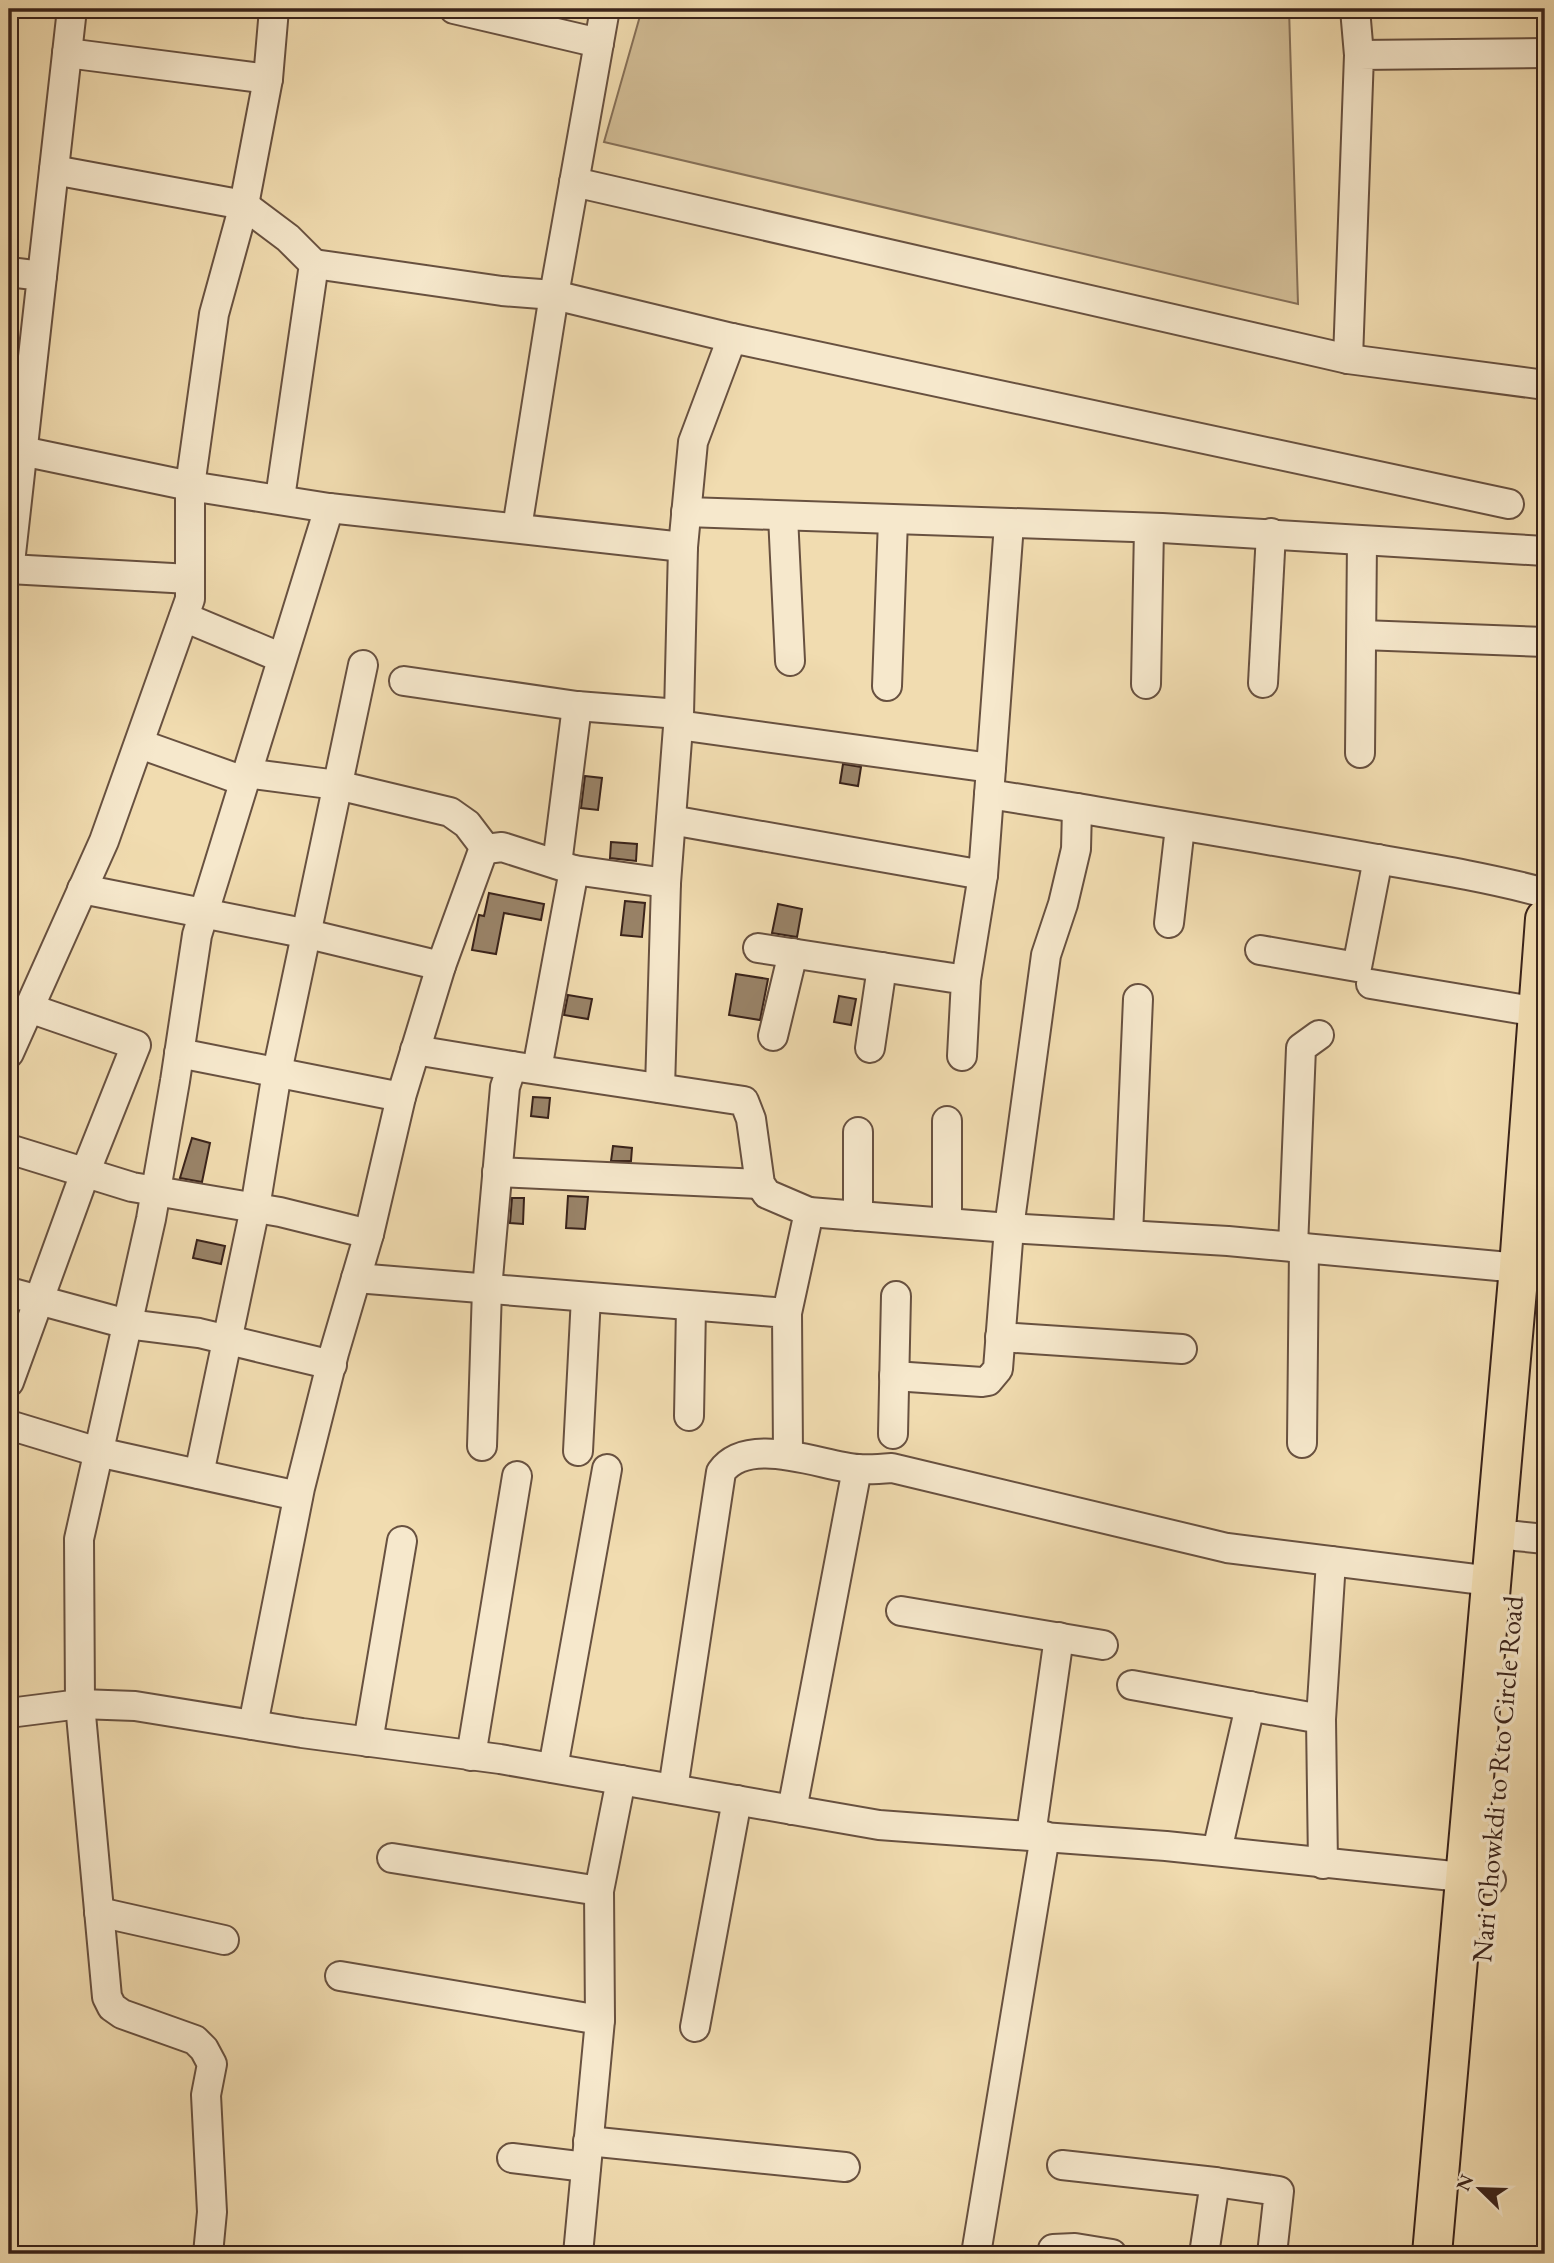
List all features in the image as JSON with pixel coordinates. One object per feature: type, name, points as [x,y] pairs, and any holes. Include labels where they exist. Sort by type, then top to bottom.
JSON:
[{"type":"highway","points":[[1433,2254],[1478,1879],[1491,1581],[1530,1268],[1539,1080],[1538,1012],[1545,919]]},
{"type":"highway","name":"Nari Chowkdi to Rto Circle Road","points":[[1453,2254],[1478,1879],[1531,1537],[1530,1268],[1545,1220]]},
{"type":"street","points":[[72,9],[9,571],[190,579]]},
{"type":"street","points":[[9,1053],[104,841],[190,599],[190,486],[214,314],[244,205],[268,79],[274,9]]},
{"type":"street","points":[[454,9],[599,43]]},
{"type":"street","points":[[517,528],[604,9]]},
{"type":"street","points":[[1348,359],[1360,55],[1355,9]]},
{"type":"street","points":[[67,53],[268,79]]},
{"type":"street","points":[[1360,55],[1545,53]]},
{"type":"street","points":[[54,170],[244,205],[288,238],[314,264],[502,291],[554,295],[732,338],[1509,504]]},
{"type":"street","points":[[574,182],[1348,359],[1545,385]]},
{"type":"street","points":[[280,498],[314,264]]},
{"type":"street","points":[[9,272],[42,276]]},
{"type":"street","points":[[660,1088],[666,883],[678,719],[683,547],[693,442],[732,338]]},
{"type":"street","points":[[22,450],[190,486],[280,498],[329,508],[683,547]]},
{"type":"street","points":[[208,2254],[212,2211],[206,2095],[212,2064],[204,2049],[194,2040],[122,2014],[112,2007],[107,1997],[80,1704],[81,1525],[156,1192],[197,935],[329,508]]},
{"type":"street","points":[[687,512],[1271,533],[1545,551]]},
{"type":"street","points":[[783,516],[790,661]]},
{"type":"street","points":[[887,686],[892,520]]},
{"type":"street","points":[[962,1056],[966,980],[983,875],[1009,524]]},
{"type":"street","points":[[1146,684],[1149,528]]},
{"type":"street","points":[[1263,683],[1271,533]]},
{"type":"street","points":[[1360,753],[1362,541]]},
{"type":"street","points":[[184,617],[282,658]]},
{"type":"street","points":[[1362,635],[1545,642]]},
{"type":"street","points":[[199,1474],[256,1208],[278,1072],[363,664]]},
{"type":"street","points":[[404,681],[678,719],[990,781],[1077,808],[1180,827],[1315,846],[1506,882],[1545,893]]},
{"type":"street","points":[[482,1446],[487,1289],[505,1087],[525,1068],[566,867],[577,706]]},
{"type":"street","points":[[140,744],[245,777],[337,785],[450,812],[467,824],[486,849]]},
{"type":"street","points":[[894,1376],[988,1381],[998,1369],[1009,1228],[1046,955],[1063,904],[1076,849],[1077,808]]},
{"type":"street","points":[[671,820],[983,875]]},
{"type":"street","points":[[1169,923],[1180,827]]},
{"type":"street","points":[[253,1726],[299,1496],[331,1365],[369,1234],[401,1097],[441,967],[481,856],[486,849],[502,847],[566,867],[666,883]]},
{"type":"street","points":[[1260,950],[1357,967],[1378,859]]},
{"type":"street","points":[[82,889],[308,934],[441,967]]},
{"type":"street","points":[[758,948],[966,980]]},
{"type":"street","points":[[773,1035],[793,953]]},
{"type":"street","points":[[870,1048],[882,967]]},
{"type":"street","points":[[1371,984],[1538,1012]]},
{"type":"street","points":[[1128,1235],[1139,999]]},
{"type":"street","points":[[29,1008],[179,1057],[278,1072],[401,1097]]},
{"type":"street","points":[[1302,1443],[1298,1247],[1301,1048],[1319,1035]]},
{"type":"street","points":[[9,1382],[85,1173],[136,1045]]},
{"type":"street","points":[[415,1050],[744,1101],[751,1119],[760,1184],[767,1194],[809,1212],[1298,1247],[1530,1268]]},
{"type":"street","points":[[947,1121],[947,1223]]},
{"type":"street","points":[[858,1132],[858,1216]]},
{"type":"street","points":[[9,1149],[156,1192],[256,1208],[369,1234]]},
{"type":"street","points":[[497,1172],[760,1184]]},
{"type":"street","points":[[788,1454],[788,1313],[809,1212]]},
{"type":"street","points":[[356,1278],[788,1313]]},
{"type":"street","points":[[9,1292],[127,1324],[199,1333],[331,1365]]},
{"type":"street","points":[[893,1434],[896,1296]]},
{"type":"street","points":[[578,1451],[586,1297]]},
{"type":"street","points":[[689,1416],[691,1307]]},
{"type":"street","points":[[1000,1337],[1182,1349]]},
{"type":"street","points":[[9,1425],[98,1452],[299,1496]]},
{"type":"street","points":[[673,1789],[722,1472],[727,1464],[740,1456],[788,1454],[857,1469],[892,1468],[1227,1548],[1491,1581]]},
{"type":"street","points":[[553,1768],[607,1469]]},
{"type":"street","points":[[792,1810],[857,1469]]},
{"type":"street","points":[[471,1756],[517,1476]]},
{"type":"street","points":[[368,1742],[402,1541]]},
{"type":"street","points":[[1323,1864],[1321,1719],[1331,1560]]},
{"type":"street","points":[[901,1611],[1103,1645]]},
{"type":"street","points":[[976,2254],[1038,1835],[1059,1637]]},
{"type":"street","points":[[1132,1685],[1321,1719]]},
{"type":"street","points":[[9,1713],[80,1704],[135,1706],[253,1726],[553,1768],[878,1825],[1038,1835],[1217,1851],[1478,1879]]},
{"type":"street","points":[[1217,1851],[1250,1706]]},
{"type":"street","points":[[578,2254],[600,2020],[599,1891],[621,1780]]},
{"type":"street","points":[[695,2027],[737,1800]]},
{"type":"street","points":[[392,1858],[599,1891]]},
{"type":"street","points":[[99,1912],[224,1940]]},
{"type":"street","points":[[340,1976],[600,2020]]},
{"type":"street","points":[[512,2158],[587,2154],[845,2167]]},
{"type":"street","points":[[1062,2165],[1279,2191],[1272,2254]]},
{"type":"street","points":[[1205,2254],[1215,2182]]},
{"type":"street","points":[[1053,2249],[1075,2248],[1112,2254]]},
{"type":"shaded area","points":[[642,9],[1289,9],[1298,304],[604,142]]},
{"type":"building","points":[[843,764],[861,767],[858,786],[840,783]]},
{"type":"building","points":[[585,776],[602,778],[598,810],[581,808]]},
{"type":"building","points":[[611,842],[637,844],[636,861],[610,858]]},
{"type":"building","points":[[489,893],[544,904],[541,920],[504,913],[496,954],[472,950],[479,915],[484,916]]},
{"type":"building","points":[[625,901],[645,903],[642,937],[621,935]]},
{"type":"building","points":[[778,904],[802,909],[797,937],[772,933]]},
{"type":"building","points":[[736,974],[768,979],[760,1020],[729,1015]]},
{"type":"building","points":[[568,995],[592,999],[588,1019],[564,1015]]},
{"type":"building","points":[[839,996],[856,999],[851,1025],[834,1022]]},
{"type":"building","points":[[533,1097],[550,1098],[548,1118],[531,1116]]},
{"type":"building","points":[[192,1138],[210,1143],[202,1182],[180,1178]]},
{"type":"building","points":[[613,1146],[632,1148],[631,1161],[611,1161]]},
{"type":"building","points":[[568,1196],[588,1197],[585,1229],[566,1228]]},
{"type":"building","points":[[512,1198],[524,1198],[523,1224],[510,1223]]},
{"type":"building","points":[[197,1240],[225,1246],[221,1264],[193,1258]]}]
